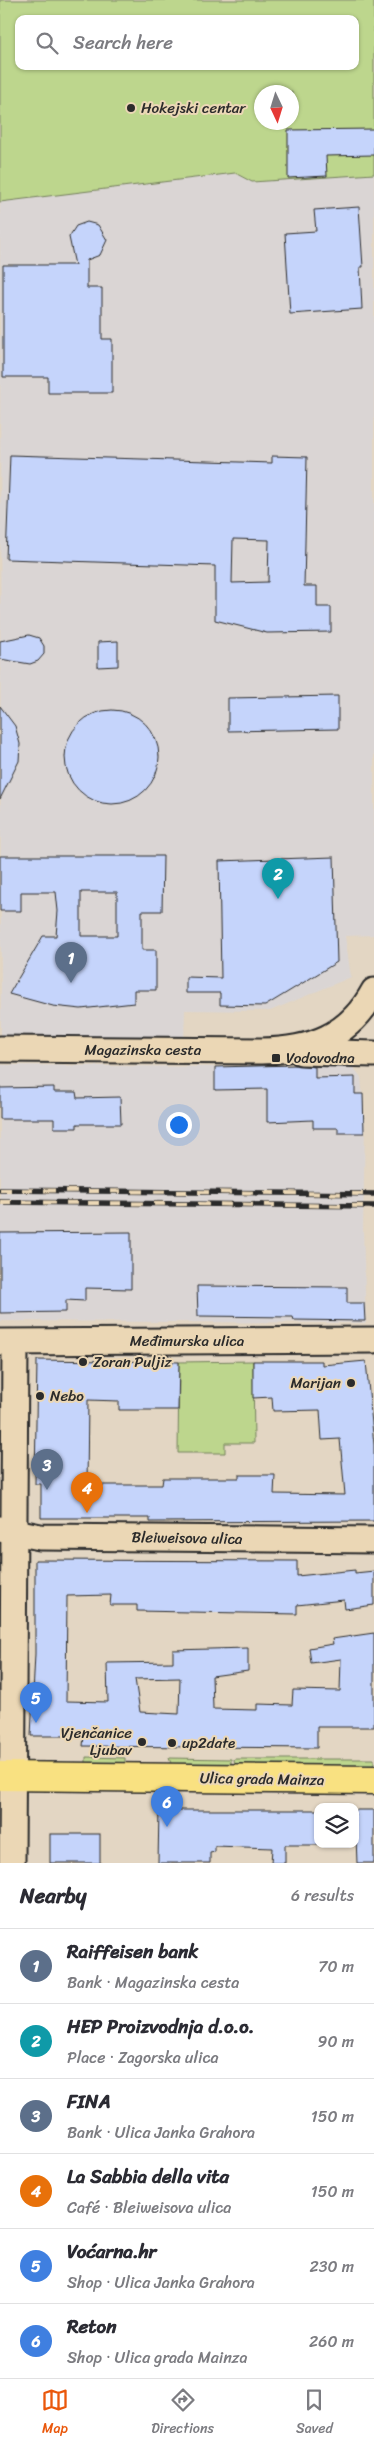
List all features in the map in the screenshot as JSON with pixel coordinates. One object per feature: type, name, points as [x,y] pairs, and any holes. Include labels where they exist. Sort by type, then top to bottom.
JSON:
[{"type":"main road","name":"Ulica grada Mainza","points":[[6,1776],[374,1780]]},
{"type":"street","name":"Magazinska cesta","points":[[286,1050],[311,1045],[327,1038],[344,1028],[371,1006]]},
{"type":"street","name":"Magazinska cesta","points":[[0,1048],[286,1050],[326,1054],[374,1054]]},
{"type":"street","name":"Međimurska ulica","points":[[7,1342],[374,1340]]},
{"type":"street","points":[[7,1342],[6,1776],[12,1863]]},
{"type":"street","name":"Bleiweisova ulica","points":[[7,1530],[40,1536],[374,1540]]},
{"type":"shaded area","points":[[235,173],[252,182],[374,174],[374,935],[345,936],[351,977],[270,1011],[185,1010],[184,1041],[1,1041],[0,202]]},
{"type":"shaded area","points":[[0,1065],[215,1067],[315,1065],[353,1067],[361,1077],[365,1124],[363,1229],[366,1323],[0,1321]]},
{"type":"green space","name":"Hokejski centar","points":[[0,0],[374,0],[374,174],[252,182],[235,173],[0,202]]},
{"type":"green space","points":[[253,1361],[254,1443],[225,1443],[225,1453],[178,1453],[179,1362]]},
{"type":"green space","points":[[86,1757],[125,1758],[125,1766],[86,1765]]},
{"type":"green space","points":[[169,1758],[231,1759],[231,1765],[172,1766]]},
{"type":"green space","points":[[234,1759],[374,1759],[374,1767],[235,1766]]},
{"type":"building","points":[[374,129],[374,155],[326,156],[327,176],[288,178],[288,130]]},
{"type":"building","points":[[359,207],[363,267],[360,267],[362,309],[290,314],[285,233],[316,231],[314,210]]},
{"type":"building","points":[[87,222],[98,225],[107,240],[100,255],[87,260],[87,288],[102,288],[102,339],[112,339],[112,393],[48,393],[48,377],[3,377],[3,265],[75,265],[69,237],[76,226]]},
{"type":"building","points":[[10,455],[272,463],[272,456],[307,457],[304,586],[317,586],[317,607],[331,607],[331,632],[267,633],[215,620],[215,566],[6,559]],"holes":[[[233,539],[269,540],[268,582],[232,583]]]},
{"type":"building","points":[[29,635],[39,638],[44,646],[44,654],[38,661],[30,664],[0,659],[0,641]]},
{"type":"building","points":[[118,641],[118,666],[98,667],[98,642]]},
{"type":"building","points":[[338,696],[338,729],[228,731],[228,698]]},
{"type":"building","points":[[0,706],[15,726],[20,744],[19,761],[0,799]]},
{"type":"building","points":[[112,710],[130,714],[145,724],[155,739],[159,757],[155,775],[145,790],[130,800],[112,804],[94,800],[79,790],[69,775],[65,757],[69,739],[79,724],[94,714]]},
{"type":"building","points":[[0,856],[163,856],[162,911],[142,911],[142,950],[156,950],[156,990],[134,990],[134,1003],[81,1009],[53,1006],[9,994],[43,936],[56,936],[58,911],[56,892],[21,892],[21,911],[0,911]],"holes":[[[81,892],[117,892],[117,936],[81,936]]]},
{"type":"building","points":[[334,857],[337,962],[265,1006],[220,1005],[220,993],[186,993],[186,977],[221,978],[219,861]]},
{"type":"building","points":[[296,1065],[315,1067],[315,1078],[355,1077],[355,1094],[363,1094],[364,1133],[338,1133],[338,1128],[313,1128],[313,1120],[267,1122],[267,1089],[215,1090],[215,1067]]},
{"type":"building","points":[[54,1087],[54,1092],[76,1092],[77,1098],[120,1097],[121,1124],[77,1124],[77,1128],[54,1128],[54,1119],[0,1119],[0,1088]]},
{"type":"building","points":[[131,1232],[131,1289],[85,1288],[85,1301],[66,1300],[66,1312],[0,1313],[0,1233]]},
{"type":"building","points":[[197,1286],[347,1287],[347,1303],[364,1303],[365,1321],[294,1320],[293,1317],[198,1316]]},
{"type":"building","points":[[37,1360],[179,1362],[178,1410],[119,1410],[119,1401],[88,1400],[87,1485],[162,1485],[163,1478],[239,1478],[239,1475],[275,1475],[274,1494],[345,1495],[340,1439],[322,1440],[320,1410],[273,1411],[272,1397],[253,1398],[253,1361],[322,1361],[322,1365],[366,1361],[374,1445],[374,1521],[150,1522],[150,1518],[41,1518],[41,1484],[35,1484]]},
{"type":"building","points":[[35,1560],[297,1561],[297,1576],[355,1570],[355,1573],[374,1571],[374,1605],[345,1609],[344,1600],[297,1605],[297,1614],[137,1611],[137,1605],[110,1605],[111,1595],[67,1596],[66,1701],[108,1702],[107,1663],[173,1662],[173,1650],[248,1648],[248,1671],[212,1676],[213,1709],[257,1710],[257,1704],[292,1705],[293,1690],[340,1691],[341,1659],[311,1663],[309,1648],[333,1644],[332,1639],[374,1633],[374,1727],[317,1727],[317,1748],[83,1746],[84,1736],[31,1736],[35,1654]],"holes":[[[180,1678],[179,1714],[140,1712],[135,1679]]]},
{"type":"building","points":[[159,1810],[314,1810],[314,1845],[285,1845],[285,1863],[271,1863],[272,1848],[215,1846],[215,1852],[210,1853],[210,1863],[158,1863]]},
{"type":"building","points":[[359,1810],[374,1810],[374,1863],[357,1863]]},
{"type":"building","points":[[50,1834],[100,1834],[100,1863],[50,1863]]},
{"type":"railway","points":[[0,1190],[374,1194]]},
{"type":"railway","points":[[0,1202],[374,1206]]},
{"type":"place","name":"Hokejski centar","points":[[131,108]]},
{"type":"place","name":"HEP Proizvodnja d.o.o.","points":[[278,899]]},
{"type":"place","name":"Raiffeisen bank","points":[[71,983]]},
{"type":"place","name":"Vodovodna","points":[[276,1058]]},
{"type":"place","name":"Zoran Puljiz","points":[[83,1362]]},
{"type":"place","name":"Marijan","points":[[351,1383]]},
{"type":"place","name":"Nebo","points":[[40,1396]]},
{"type":"place","name":"FINA","points":[[47,1490]]},
{"type":"place","name":"La Sabbia della vita","points":[[87,1513]]},
{"type":"place","name":"Voćarna.hr","points":[[36,1723]]},
{"type":"place","name":"Vjenčanice Ljubav","points":[[142,1742]]},
{"type":"place","name":"up2date","points":[[172,1743]]},
{"type":"place","name":"Reton","points":[[167,1827]]}]
